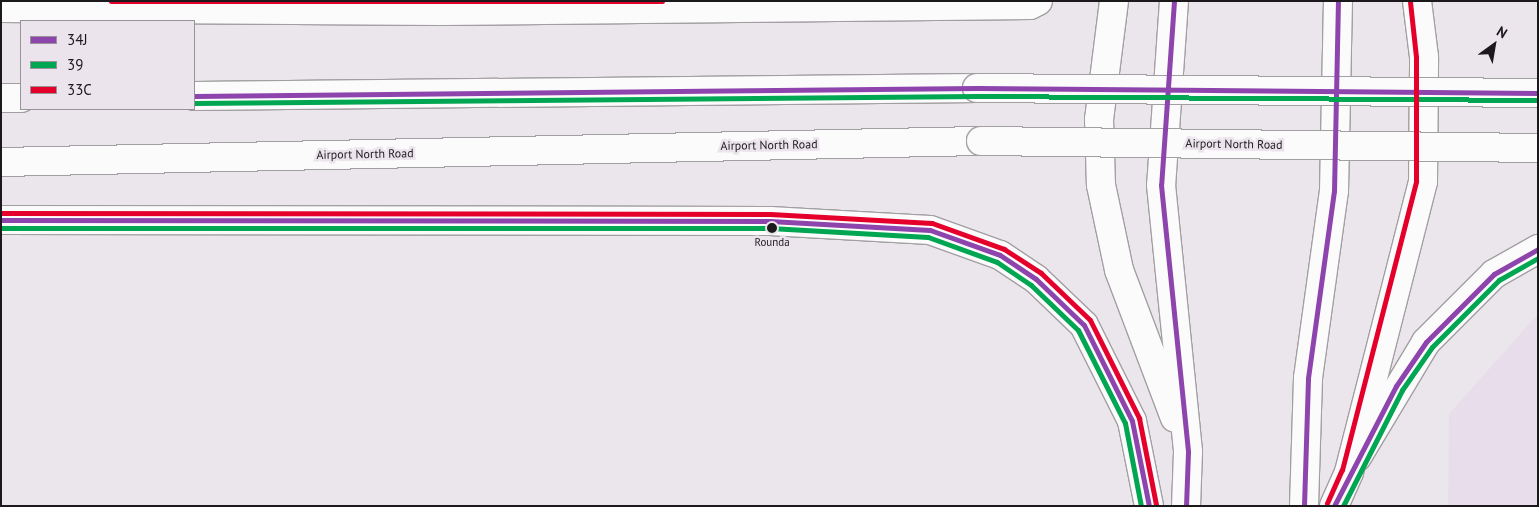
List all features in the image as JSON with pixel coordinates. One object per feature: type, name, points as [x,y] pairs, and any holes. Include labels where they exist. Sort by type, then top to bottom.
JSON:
[{"type":"main road","points":[[1,8],[1030,5],[1038,1]]},
{"type":"main road","points":[[1114,1],[1099,120],[1101,185],[1119,270],[1188,452]]},
{"type":"main road","points":[[1174,1],[1161,185],[1188,452],[1186,506]]},
{"type":"main road","points":[[1304,506],[1308,378],[1334,191],[1338,1]]},
{"type":"main road","points":[[1349,472],[1423,182],[1424,57],[1416,1]]},
{"type":"main road","points":[[195,96],[967,88],[1538,93]]},
{"type":"main road","points":[[1,98],[20,98]]},
{"type":"main road","name":"Airport North Road","points":[[1,162],[981,141],[1538,148]]},
{"type":"main road","points":[[1,220],[770,221],[930,230],[1000,255],[1036,279],[1084,325],[1132,421],[1150,506]]},
{"type":"main road","points":[[1334,506],[1349,472],[1426,342],[1494,274],[1538,249]]},
{"type":"shaded area","points":[[1538,314],[1538,506],[1448,506],[1449,414]]},
{"type":"transit line","name":"33C","points":[[111,1],[662,1]]},
{"type":"transit line","name":"34J","points":[[1174,1],[1161,185],[1188,452],[1186,506]]},
{"type":"transit line","name":"34J","points":[[1304,506],[1308,378],[1334,191],[1338,1]]},
{"type":"transit line","name":"33C","points":[[1327,503],[1342,470],[1416,181],[1416,57],[1410,2]]},
{"type":"transit line","name":"34J","points":[[195,96],[977,88],[1538,93]]},
{"type":"transit line","name":"39","points":[[195,103],[977,96],[1538,100]]},
{"type":"transit line","name":"33C","points":[[1,213],[770,214],[932,223],[1004,249],[1041,273],[1090,320],[1139,418],[1156,505]]},
{"type":"transit line","name":"34J","points":[[1,220],[770,221],[930,230],[1000,255],[1036,279],[1084,325],[1132,421],[1149,506]]},
{"type":"transit line","name":"39","points":[[1,228],[770,228],[928,237],[997,262],[1031,285],[1078,330],[1125,423],[1141,506]]},
{"type":"transit line","name":"34J","points":[[1334,506],[1396,386],[1426,342],[1494,274],[1538,249]]},
{"type":"transit line","name":"39","points":[[1343,506],[1402,390],[1432,347],[1499,280],[1538,258]]},
{"type":"place","name":"Rounda","points":[[772,228]]}]
